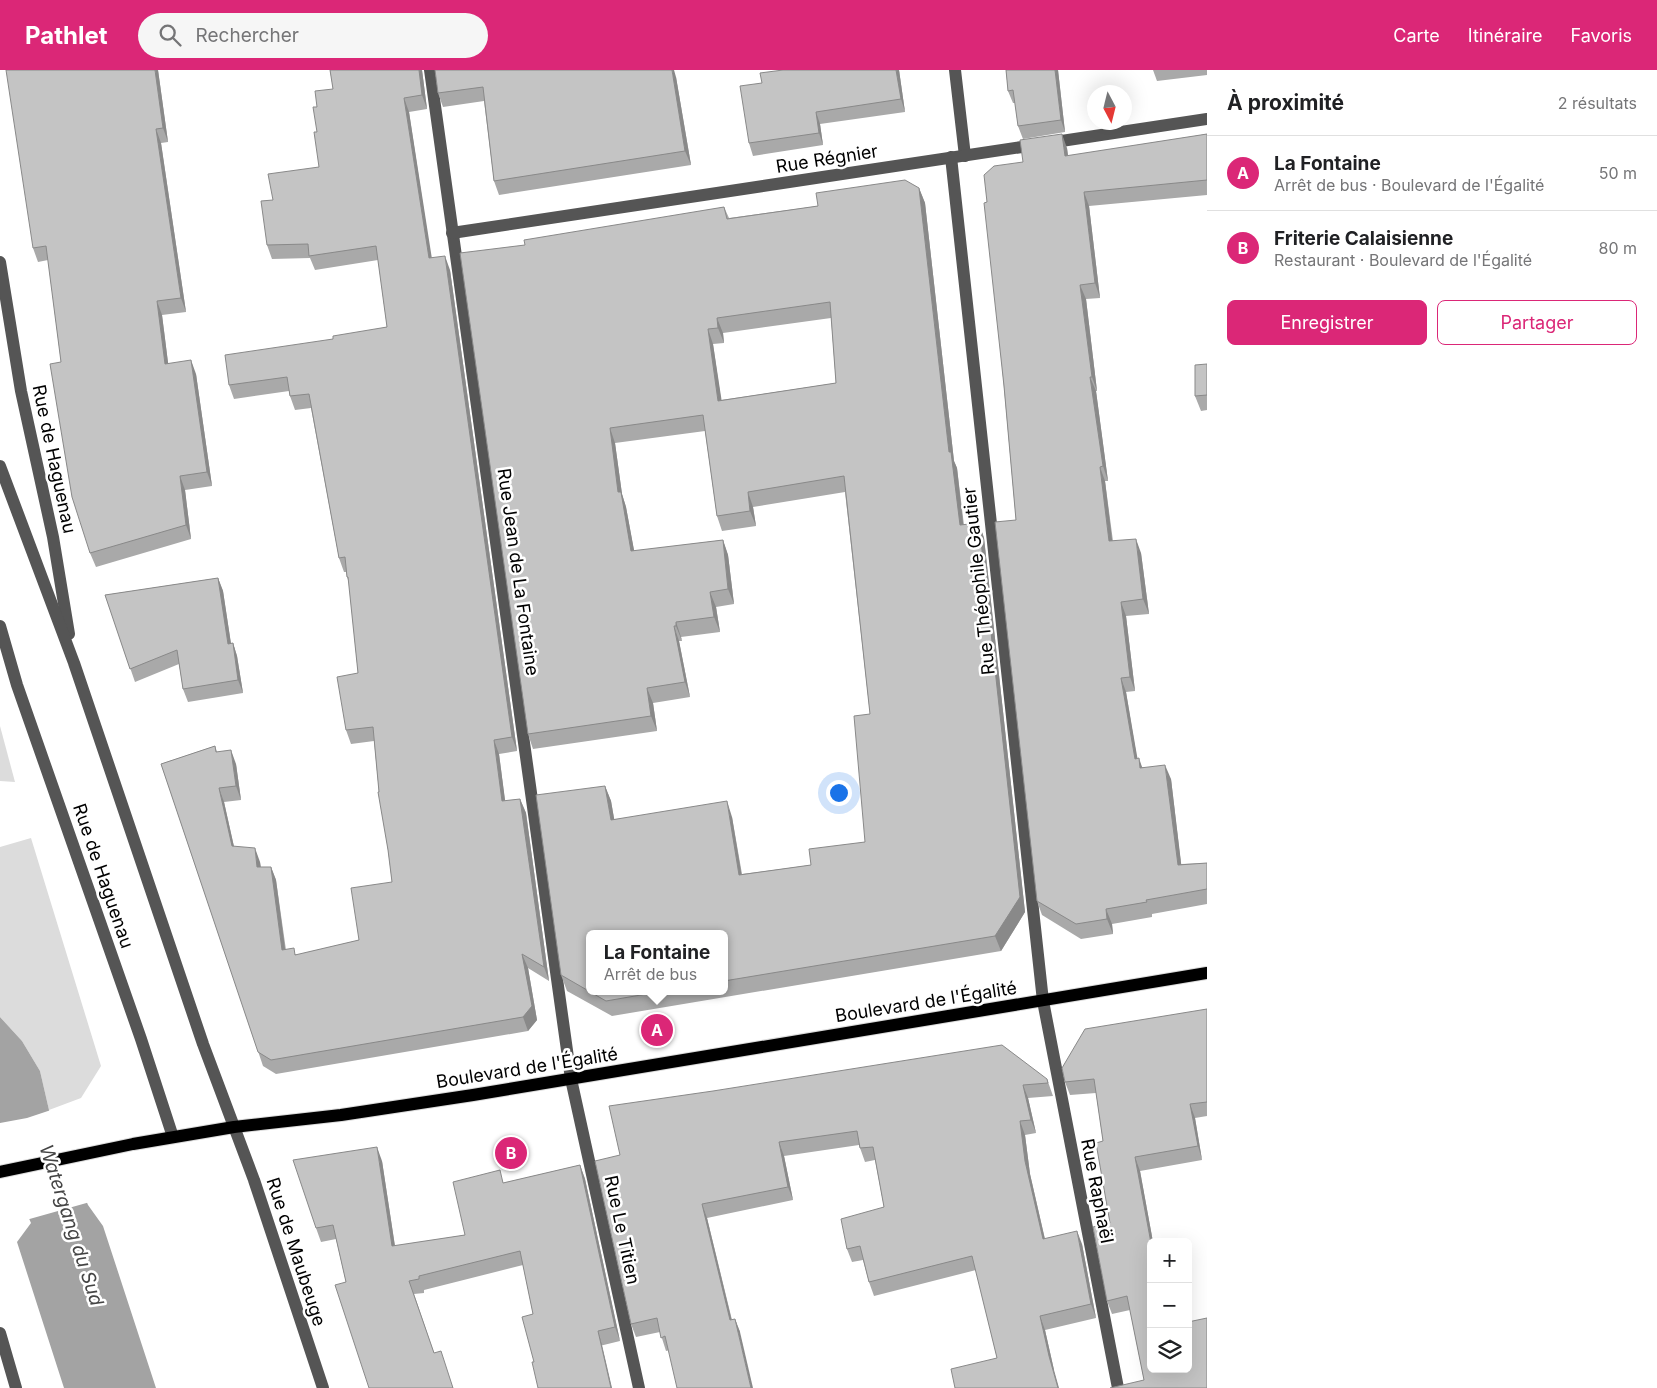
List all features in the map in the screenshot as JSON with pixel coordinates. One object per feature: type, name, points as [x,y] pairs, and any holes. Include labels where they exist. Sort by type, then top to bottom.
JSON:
[{"type":"main road","name":"Boulevard de l'Égalité","points":[[0,1172],[173,1137],[234,1127],[341,1115],[571,1079],[1207,974]]},
{"type":"street","name":"Rue Jean de La Fontaine","points":[[430,70],[571,1079]]},
{"type":"street","points":[[955,70],[965,156]]},
{"type":"street","name":"Rue Régnier","points":[[452,233],[1207,119]]},
{"type":"street","name":"Rue Théophile Gautier","points":[[951,157],[1043,1000]]},
{"type":"street","name":"Rue de Haguenau","points":[[0,262],[20,381],[53,536],[74,663]]},
{"type":"street","name":"Rue de Haguenau","points":[[0,466],[74,663],[203,1044],[234,1127]]},
{"type":"street","name":"Rue de Haguenau","points":[[0,626],[17,684],[135,1021],[173,1137]]},
{"type":"street","name":"Rue Raphaël","points":[[1043,1000],[1118,1388]]},
{"type":"street","name":"Rue Le Titien","points":[[571,1079],[639,1388]]},
{"type":"street","name":"Rue de Maubeuge","points":[[234,1127],[264,1210],[323,1388]]},
{"type":"street","points":[[0,1333],[16,1388]]},
{"type":"shaded area","points":[[0,726],[15,782],[0,781]]},
{"type":"shaded area","points":[[31,838],[101,1066],[81,1098],[49,1110],[40,1071],[22,1041],[0,1017],[0,847]]},
{"type":"water","name":"Watergang du Sud","points":[[0,1017],[22,1041],[40,1071],[49,1110],[88,1205],[103,1226],[156,1388],[64,1388],[17,1242],[31,1223],[14,1185],[0,1143]]},
{"type":"pier","points":[[51,1110],[90,1202],[26,1220],[0,1151],[0,1123],[27,1118]]},
{"type":"building","points":[[6,70],[155,70],[163,128],[156,129],[181,298],[157,301],[165,364],[191,360],[207,472],[180,476],[186,525],[90,553],[72,497],[50,364],[61,362],[46,246],[33,248]]},
{"type":"building","points":[[330,70],[419,70],[422,95],[404,98],[429,258],[445,256],[512,737],[494,740],[502,801],[520,799],[544,967],[522,954],[532,1006],[523,1017],[271,1060],[258,1052],[161,764],[215,746],[216,752],[231,750],[236,786],[219,788],[232,846],[255,848],[257,867],[271,867],[282,950],[294,948],[295,955],[359,940],[351,888],[392,882],[378,792],[373,727],[346,730],[337,677],[358,673],[348,577],[345,557],[339,558],[309,394],[290,396],[287,377],[229,385],[225,355],[333,339],[333,336],[387,327],[376,246],[309,256],[308,244],[267,245],[261,201],[273,200],[268,174],[319,167],[313,107],[317,107],[315,91],[333,89]]},
{"type":"building","points":[[435,70],[672,70],[685,151],[494,181],[483,87],[438,93]]},
{"type":"building","points":[[783,70],[896,70],[901,99],[816,112],[819,133],[749,143],[740,86],[762,83],[760,73]]},
{"type":"building","points":[[1006,70],[1055,70],[1061,120],[1018,126],[1013,90],[1008,91]]},
{"type":"building","points":[[1062,134],[1065,156],[1207,134],[1207,180],[1084,192],[1095,283],[1080,285],[1092,377],[1090,377],[1103,466],[1100,467],[1109,541],[1136,539],[1143,599],[1121,602],[1130,677],[1121,678],[1135,759],[1139,758],[1140,768],[1165,765],[1178,865],[1207,863],[1207,889],[1106,909],[1107,919],[1076,924],[1037,901],[995,522],[1016,520],[1004,386],[984,203],[987,202],[984,175],[994,166],[1023,162],[1020,140]]},
{"type":"building","points":[[905,180],[919,188],[949,452],[951,452],[960,525],[979,523],[1020,897],[995,936],[728,980],[728,930],[586,930],[586,989],[561,975],[536,795],[605,786],[611,820],[727,801],[739,875],[811,865],[809,849],[865,842],[854,716],[870,714],[844,476],[748,492],[750,511],[717,516],[703,415],[610,428],[618,492],[621,492],[631,551],[723,540],[728,589],[710,592],[714,617],[676,622],[676,626],[674,626],[685,682],[647,688],[651,716],[528,734],[460,253],[525,245],[524,240],[724,207],[727,219],[818,206],[816,193]],"holes":[[[830,302],[836,383],[718,401],[708,329],[718,328],[717,318]]]},
{"type":"building","points":[[1207,364],[1207,395],[1195,396],[1195,365]]},
{"type":"building","points":[[218,578],[228,644],[233,643],[238,680],[183,689],[177,650],[130,669],[105,595]]},
{"type":"building","points":[[596,995],[641,995],[606,1001]]},
{"type":"building","points":[[1207,1009],[1207,1102],[1190,1104],[1198,1146],[1135,1157],[1150,1238],[1147,1238],[1147,1373],[1192,1373],[1192,1321],[1207,1318],[1207,1388],[1110,1388],[1144,1380],[1127,1296],[1107,1301],[1093,1227],[1110,1223],[1096,1143],[1103,1141],[1094,1079],[1065,1082],[1062,1068],[1085,1029]]},
{"type":"building","points":[[1002,1045],[1047,1079],[1048,1083],[1023,1085],[1031,1120],[1020,1121],[1025,1161],[1043,1239],[1077,1231],[1091,1304],[1040,1316],[1058,1388],[955,1388],[951,1369],[997,1358],[972,1256],[869,1282],[860,1246],[847,1249],[841,1219],[884,1207],[873,1147],[860,1148],[857,1131],[779,1142],[788,1187],[702,1204],[730,1320],[735,1319],[751,1388],[677,1388],[665,1336],[661,1338],[657,1318],[631,1324],[595,1161],[620,1155],[609,1106]]},
{"type":"building","points":[[377,1147],[392,1246],[465,1235],[453,1182],[500,1170],[503,1183],[580,1165],[615,1327],[598,1331],[611,1388],[538,1388],[532,1362],[534,1362],[522,1317],[533,1314],[520,1251],[419,1276],[419,1279],[409,1281],[434,1353],[441,1351],[453,1388],[369,1388],[335,1285],[346,1282],[333,1225],[316,1228],[293,1160]]},
{"type":"place","name":"La Fontaine","points":[[657,1030]]},
{"type":"place","name":"Friterie Calaisienne","points":[[511,1153]]}]
